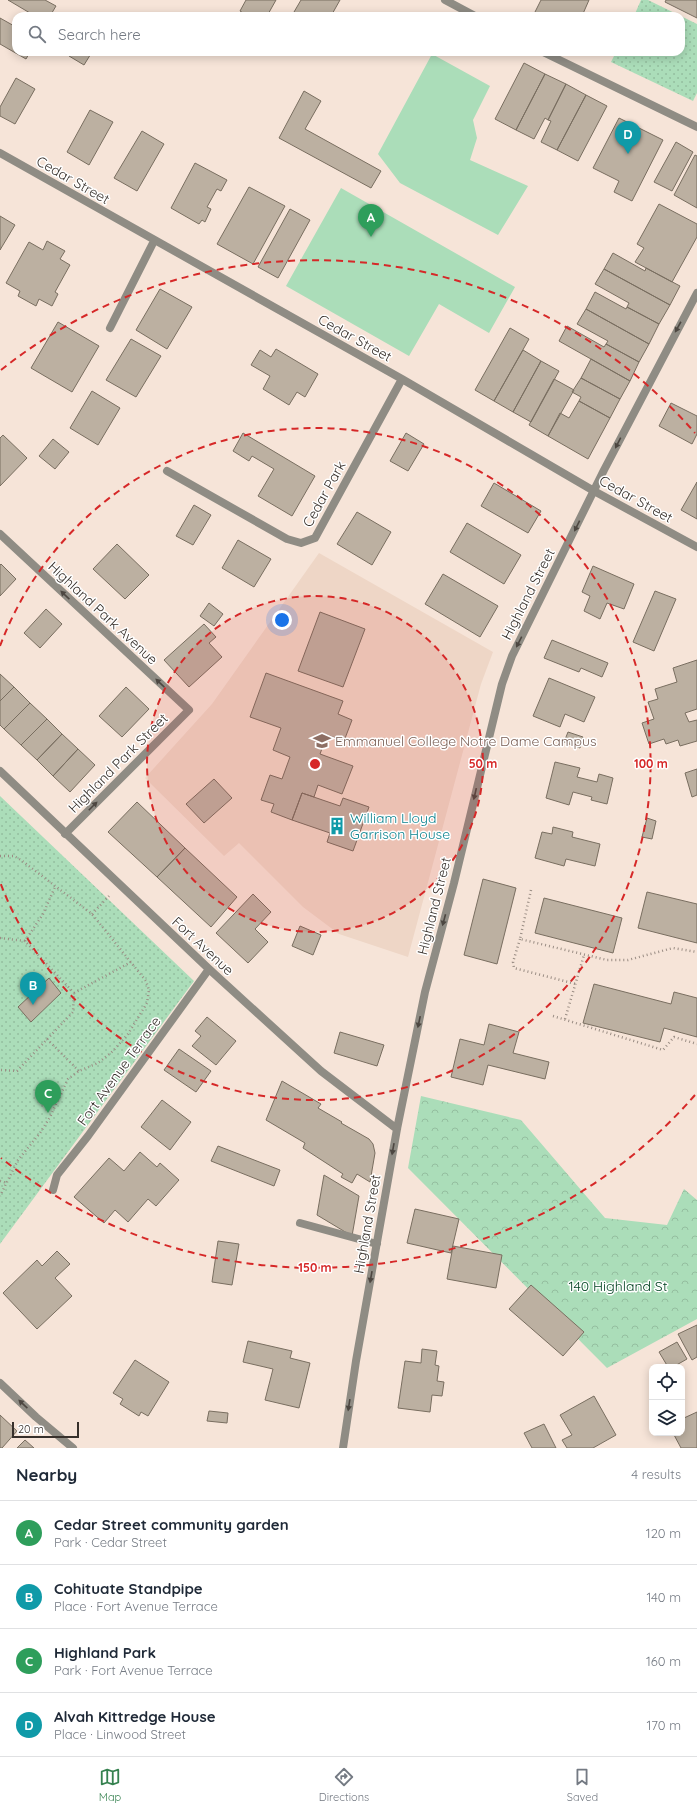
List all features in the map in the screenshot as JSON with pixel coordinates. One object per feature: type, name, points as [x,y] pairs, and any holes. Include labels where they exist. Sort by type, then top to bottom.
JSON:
[{"type":"street","points":[[445,0],[468,12]]},
{"type":"street","points":[[551,56],[697,127]]},
{"type":"street","name":"Cedar Street","points":[[0,153],[154,241],[402,379],[594,491],[697,547]]},
{"type":"street","points":[[110,328],[154,241]]},
{"type":"street","name":"Highland Street","points":[[343,1448],[396,1129],[425,992],[454,883],[502,684],[512,656],[594,491],[697,293]]},
{"type":"street","name":"Cedar Park","points":[[166,471],[287,539],[301,543],[315,538],[402,379]]},
{"type":"street","name":"Highland Park Avenue","points":[[0,534],[189,710]]},
{"type":"street","name":"Highland Park Street","points":[[65,834],[189,710]]},
{"type":"street","name":"Fort Avenue","points":[[0,771],[208,969],[321,1071],[396,1129]]},
{"type":"street","name":"Fort Avenue Terrace","points":[[53,1190],[57,1175],[88,1136],[208,969]]},
{"type":"street","points":[[300,1223],[377,1244]]},
{"type":"street","points":[[0,1383],[36,1417],[73,1448]]},
{"type":"path","points":[[0,856],[14,856],[21,860],[92,914],[146,981],[149,990],[147,1003],[128,1034],[113,1051],[98,1062],[79,1070],[68,1079],[50,1117],[40,1133],[18,1160],[0,1196]]},
{"type":"path","points":[[25,941],[43,914],[55,887]]},
{"type":"path","points":[[531,890],[520,939],[513,962],[514,968],[576,984]]},
{"type":"path","points":[[92,914],[110,895]]},
{"type":"path","points":[[0,938],[25,941],[74,993],[73,1012],[17,1071],[0,1070]]},
{"type":"path","points":[[520,939],[607,960],[621,960],[649,956],[673,948],[697,952]]},
{"type":"path","points":[[565,1019],[584,955]]},
{"type":"path","points":[[74,993],[131,962]]},
{"type":"path","points":[[553,1016],[663,1050],[674,1037],[697,1044]]},
{"type":"path","points":[[47,1039],[79,1070]]},
{"type":"path","points":[[0,1181],[7,1183]]},
{"type":"shaded area","name":"Emmanuel College Notre Dame Campus","points":[[319,553],[493,652],[481,684],[408,957],[339,934],[303,907],[239,843],[224,856],[145,778],[212,704]]},
{"type":"green space","points":[[641,0],[648,0],[673,12],[636,12]]},
{"type":"green space","points":[[685,18],[697,24],[697,93],[693,101],[611,62],[614,56],[685,56]]},
{"type":"green space","points":[[431,56],[436,56],[490,86],[473,120],[477,138],[470,160],[528,186],[498,235],[400,183],[378,154]]},
{"type":"green space","points":[[341,188],[515,287],[489,333],[439,304],[409,356],[286,286]]},
{"type":"green space","points":[[0,796],[194,981],[0,1244]]},
{"type":"green space","name":"140 Highland St","points":[[421,1096],[521,1120],[605,1218],[667,1225],[684,1189],[697,1200],[697,1319],[607,1368],[408,1168]]},
{"type":"building","points":[[8,0],[45,0],[56,6],[52,12],[28,12]]},
{"type":"building","points":[[246,0],[276,0],[269,12],[240,11]]},
{"type":"building","points":[[301,0],[340,0],[333,12],[294,12]]},
{"type":"building","points":[[541,0],[589,0],[584,12],[535,12]]},
{"type":"building","points":[[666,0],[697,0],[697,18],[665,2]]},
{"type":"building","points":[[0,18],[12,25],[12,51],[0,44]]},
{"type":"building","points":[[21,56],[28,56],[26,59]]},
{"type":"building","points":[[69,56],[90,56],[84,65]]},
{"type":"building","points":[[524,63],[545,74],[516,130],[495,119]]},
{"type":"building","points":[[545,74],[566,84],[548,120],[545,118],[534,139],[516,130]]},
{"type":"building","points":[[16,78],[35,89],[15,124],[0,116],[0,107]]},
{"type":"building","points":[[566,84],[586,95],[557,150],[541,142],[551,121],[548,120]]},
{"type":"building","points":[[304,91],[321,101],[305,129],[381,171],[371,188],[279,138]]},
{"type":"building","points":[[586,95],[607,106],[578,161],[557,150]]},
{"type":"building","points":[[90,110],[113,122],[89,165],[67,152]]},
{"type":"building","points":[[619,118],[663,140],[632,201],[614,192],[619,181],[593,168]]},
{"type":"building","points":[[142,131],[164,144],[137,191],[114,178]]},
{"type":"building","points":[[676,142],[693,152],[672,191],[654,182]]},
{"type":"building","points":[[695,155],[697,156],[697,208],[674,195]]},
{"type":"building","points":[[195,163],[227,180],[221,191],[217,189],[207,207],[211,209],[205,222],[202,220],[199,224],[171,208]]},
{"type":"building","points":[[249,187],[285,206],[253,264],[217,244]]},
{"type":"building","points":[[659,204],[697,224],[697,237],[672,282],[635,262],[644,248],[637,244]]},
{"type":"building","points":[[290,209],[310,220],[278,278],[258,267]]},
{"type":"building","points":[[0,216],[15,225],[0,250]]},
{"type":"building","points":[[47,241],[65,251],[60,259],[70,265],[55,292],[58,294],[52,306],[39,299],[36,306],[18,296],[20,291],[6,283],[29,242],[43,250]]},
{"type":"building","points":[[613,253],[645,271],[646,268],[680,286],[670,305],[604,269]]},
{"type":"building","points":[[604,269],[670,305],[659,324],[627,307],[629,303],[595,284]]},
{"type":"building","points":[[160,289],[192,307],[167,349],[136,330]]},
{"type":"building","points":[[595,292],[626,309],[627,307],[659,324],[649,344],[586,309]]},
{"type":"building","points":[[586,309],[649,344],[639,362],[606,344],[608,341],[577,324]]},
{"type":"building","points":[[58,322],[99,346],[72,392],[31,368]]},
{"type":"building","points":[[567,326],[604,347],[606,344],[639,362],[630,381],[559,341]]},
{"type":"building","points":[[510,328],[529,339],[494,401],[475,390]]},
{"type":"building","points":[[131,339],[161,356],[136,397],[106,380]]},
{"type":"building","points":[[276,349],[318,374],[305,397],[297,392],[289,405],[263,389],[270,376],[251,365],[260,350],[271,357]]},
{"type":"building","points":[[523,350],[541,361],[513,412],[494,401]]},
{"type":"building","points":[[591,359],[630,381],[620,399],[581,378]]},
{"type":"building","points":[[541,361],[559,371],[531,422],[513,412]]},
{"type":"building","points":[[581,378],[620,399],[610,418],[579,401],[581,397],[572,392]]},
{"type":"building","points":[[554,379],[574,390],[548,436],[529,425]]},
{"type":"building","points":[[92,391],[120,408],[98,445],[70,428]]},
{"type":"building","points":[[579,401],[610,418],[588,459],[548,436],[560,413],[569,418]]},
{"type":"building","points":[[671,403],[697,416],[697,434],[692,444],[659,426]]},
{"type":"building","points":[[243,433],[315,476],[292,516],[258,496],[274,469],[252,456],[249,461],[233,451]]},
{"type":"building","points":[[406,433],[424,444],[408,471],[390,461]]},
{"type":"building","points":[[3,435],[27,458],[0,486],[0,438]]},
{"type":"building","points":[[53,439],[69,452],[55,469],[39,456]]},
{"type":"building","points":[[697,482],[697,519],[681,510]]},
{"type":"building","points":[[494,483],[541,511],[528,533],[481,506]]},
{"type":"building","points":[[194,505],[211,515],[193,545],[176,536]]},
{"type":"building","points":[[357,512],[391,532],[372,565],[337,544]]},
{"type":"building","points":[[467,523],[521,555],[504,584],[450,552]]},
{"type":"building","points":[[238,540],[271,559],[254,587],[222,568]]},
{"type":"building","points":[[117,544],[149,575],[125,599],[93,569]]},
{"type":"building","points":[[1,564],[16,579],[0,596],[0,565]]},
{"type":"building","points":[[593,566],[634,584],[624,609],[607,603],[600,619],[584,611],[590,596],[582,592]]},
{"type":"building","points":[[443,574],[498,606],[480,637],[425,604]]},
{"type":"building","points":[[655,591],[676,599],[654,651],[633,642]]},
{"type":"building","points":[[209,603],[223,614],[214,626],[200,616]]},
{"type":"building","points":[[46,609],[62,624],[40,648],[24,633]]},
{"type":"building","points":[[320,612],[365,629],[343,687],[298,671]]},
{"type":"building","points":[[204,624],[216,637],[209,643],[222,657],[189,687],[164,660]]},
{"type":"building","points":[[552,640],[608,663],[602,677],[581,668],[579,672],[544,658]]},
{"type":"building","points":[[697,660],[697,709],[685,713],[689,722],[697,720],[697,741],[680,746],[678,740],[666,744],[664,739],[649,744],[642,723],[654,719],[648,702],[658,699],[655,689],[677,682],[673,668]]},
{"type":"building","points":[[266,673],[343,701],[338,714],[352,720],[344,741],[327,735],[320,754],[353,766],[342,794],[318,785],[314,797],[302,793],[292,820],[271,812],[274,804],[261,800],[270,775],[282,779],[290,757],[273,750],[281,728],[250,717]]},
{"type":"building","points":[[0,674],[14,687],[0,701]]},
{"type":"building","points":[[549,678],[595,697],[584,722],[565,714],[560,727],[533,716]]},
{"type":"building","points":[[14,687],[30,703],[4,729],[0,725],[0,701]]},
{"type":"building","points":[[126,687],[149,709],[122,737],[99,716]]},
{"type":"building","points":[[30,703],[47,719],[21,745],[4,729]]},
{"type":"building","points":[[47,719],[62,734],[37,760],[21,745]]},
{"type":"building","points":[[568,732],[583,737],[580,748],[564,742]]},
{"type":"building","points":[[62,734],[78,749],[53,776],[37,760]]},
{"type":"building","points":[[78,749],[95,765],[70,792],[53,776]]},
{"type":"building","points":[[555,762],[580,768],[577,777],[597,782],[599,774],[613,778],[607,804],[591,800],[592,797],[573,792],[569,805],[546,798]]},
{"type":"building","points":[[697,769],[697,795],[692,797],[685,773]]},
{"type":"building","points":[[214,779],[232,798],[204,823],[186,804]]},
{"type":"building","name":"William Lloyd Garrison House","points":[[302,793],[340,806],[343,798],[369,807],[353,851],[327,842],[330,833],[292,820]]},
{"type":"building","points":[[137,802],[185,848],[157,877],[108,832]]},
{"type":"building","points":[[647,818],[656,821],[652,839],[642,837]]},
{"type":"building","points":[[553,827],[573,832],[572,837],[600,844],[595,866],[566,859],[564,866],[535,858],[542,832],[552,834]]},
{"type":"building","points":[[185,848],[237,897],[211,927],[157,877]]},
{"type":"building","points":[[483,879],[516,888],[497,964],[464,955]]},
{"type":"building","points":[[647,892],[697,904],[697,943],[638,928]]},
{"type":"building","points":[[253,894],[271,912],[255,929],[268,942],[248,963],[216,933]]},
{"type":"building","points":[[544,898],[622,918],[613,953],[535,933]]},
{"type":"building","points":[[300,926],[321,935],[313,955],[292,946]]},
{"type":"building","points":[[49,978],[61,993],[31,1022],[18,1007]]},
{"type":"building","points":[[594,984],[671,1004],[674,992],[697,998],[697,1037],[664,1028],[660,1042],[583,1023]]},
{"type":"building","points":[[207,1017],[236,1041],[216,1065],[192,1046],[201,1036],[195,1031]]},
{"type":"building","points":[[489,1024],[519,1032],[513,1053],[549,1062],[545,1079],[488,1065],[483,1085],[451,1077],[460,1039],[484,1045]]},
{"type":"building","points":[[340,1032],[384,1045],[377,1066],[334,1053]]},
{"type":"building","points":[[179,1049],[211,1071],[196,1092],[164,1070]]},
{"type":"building","points":[[282,1081],[321,1104],[318,1108],[369,1139],[373,1144],[375,1153],[370,1182],[357,1174],[352,1183],[341,1177],[343,1174],[303,1148],[305,1143],[266,1120]]},
{"type":"building","points":[[162,1100],[191,1122],[170,1150],[141,1127]]},
{"type":"building","points":[[218,1146],[280,1170],[274,1186],[211,1161]]},
{"type":"building","points":[[140,1152],[157,1167],[160,1163],[179,1180],[156,1206],[148,1199],[128,1222],[115,1210],[104,1223],[74,1197],[109,1158],[124,1171]]},
{"type":"building","points":[[324,1175],[359,1196],[352,1236],[317,1215]]},
{"type":"building","points":[[415,1209],[459,1219],[451,1253],[407,1243]]},
{"type":"building","points":[[218,1241],[239,1244],[232,1285],[212,1282]]},
{"type":"building","points":[[453,1246],[502,1255],[496,1288],[447,1279]]},
{"type":"building","points":[[57,1251],[70,1264],[55,1278],[72,1296],[37,1329],[3,1293],[37,1260],[42,1266]]},
{"type":"building","points":[[531,1285],[584,1332],[563,1356],[509,1309]]},
{"type":"building","points":[[697,1325],[697,1357],[692,1360],[678,1334]]},
{"type":"building","points":[[248,1341],[292,1351],[290,1358],[310,1363],[299,1408],[265,1400],[273,1369],[243,1362]]},
{"type":"building","points":[[677,1342],[687,1359],[678,1364],[666,1364],[659,1352]]},
{"type":"building","points":[[422,1349],[437,1351],[435,1365],[439,1366],[437,1381],[444,1382],[442,1396],[432,1395],[430,1412],[398,1408],[405,1361],[421,1363]]},
{"type":"building","points":[[135,1360],[169,1382],[148,1416],[141,1412],[139,1416],[120,1404],[123,1399],[113,1393]]},
{"type":"building","points":[[594,1396],[616,1435],[593,1448],[567,1448],[562,1440],[572,1435],[560,1415]]},
{"type":"building","points":[[209,1411],[228,1413],[227,1423],[207,1421]]},
{"type":"building","points":[[697,1412],[697,1448],[681,1448],[675,1436],[685,1436],[685,1418]]},
{"type":"building","points":[[0,1415],[17,1431],[2,1448],[0,1448]]},
{"type":"building","points":[[544,1424],[556,1448],[532,1448],[524,1433]]},
{"type":"building","points":[[25,1440],[34,1448],[17,1448]]},
{"type":"place","name":"Alvah Kittredge House","points":[[628,154]]},
{"type":"place","name":"Cedar Street community garden","points":[[371,237]]},
{"type":"place","name":"Emmanuel College Notre Dame Campus","points":[[322,741]]},
{"type":"place","name":"William Lloyd Garrison House","points":[[337,826]]},
{"type":"place","name":"Cohituate Standpipe","points":[[33,1005]]},
{"type":"place","name":"Highland Park","points":[[48,1113]]}]
